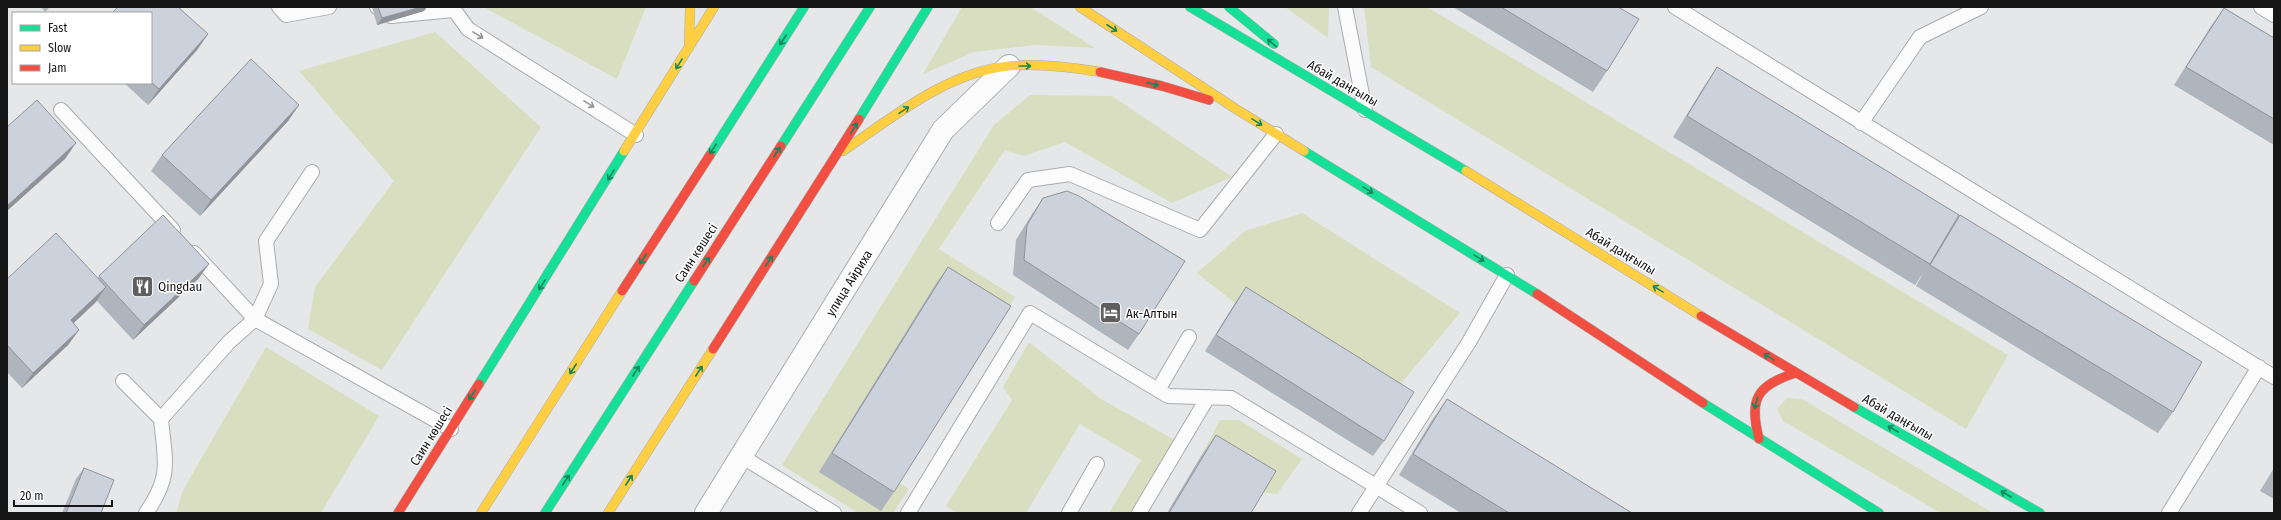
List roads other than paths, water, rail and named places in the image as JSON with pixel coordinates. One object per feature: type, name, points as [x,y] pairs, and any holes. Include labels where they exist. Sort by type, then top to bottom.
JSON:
[{"type":"main road","points":[[688,50],[690,7]]},
{"type":"main road","name":"Саин көшесі","points":[[398,513],[636,135],[714,7]]},
{"type":"main road","points":[[481,513],[804,7]]},
{"type":"main road","name":"Саин көшесі","points":[[545,513],[870,7]]},
{"type":"main road","points":[[608,513],[837,156],[928,7]]},
{"type":"main road","points":[[1080,7],[1236,109],[1507,275],[1759,439],[1879,513]]},
{"type":"main road","name":"Абай даңғылы","points":[[1190,7],[1365,110],[1795,373],[2040,513]]},
{"type":"main road","points":[[1229,7],[1324,86]]},
{"type":"main road","points":[[837,156],[921,99],[961,80],[1008,66],[1061,66],[1124,77],[1170,88],[1236,109]]},
{"type":"main road","points":[[1759,439],[1754,422],[1754,405],[1760,390],[1775,378],[1795,373]]},
{"type":"street","name":"улица Айриха","points":[[706,513],[943,130],[1008,66]]},
{"type":"lane","points":[[279,7],[286,15],[329,7]]},
{"type":"lane","points":[[377,7],[391,16],[405,11],[453,9],[468,28],[636,135]]},
{"type":"lane","points":[[1344,7],[1365,110]]},
{"type":"lane","points":[[1675,7],[1861,124],[2274,377]]},
{"type":"lane","points":[[1861,124],[1920,37],[1980,7]]},
{"type":"lane","points":[[2261,7],[2274,15]]},
{"type":"lane","points":[[61,110],[256,319],[451,429]]},
{"type":"lane","points":[[998,223],[1028,180],[1070,174],[1200,230],[1276,134]]},
{"type":"lane","points":[[161,419],[229,342],[256,319],[270,284],[266,241],[312,172]]},
{"type":"lane","points":[[1359,513],[1378,486],[1469,342],[1507,275]]},
{"type":"lane","points":[[910,512],[1030,313],[1168,396],[1231,398],[1378,486],[1420,513]]},
{"type":"lane","points":[[1158,390],[1189,338]]},
{"type":"lane","points":[[2169,513],[2259,367]]},
{"type":"lane","points":[[123,381],[161,419],[166,473],[159,495],[146,513]]},
{"type":"lane","points":[[1139,513],[1208,397]]},
{"type":"lane","points":[[741,456],[834,513]]},
{"type":"lane","points":[[1069,513],[1098,464]]},
{"type":"place","name":"Qingdau","points":[[143,286]]},
{"type":"place","name":"Ак-Алтын","points":[[1111,313]]}]
